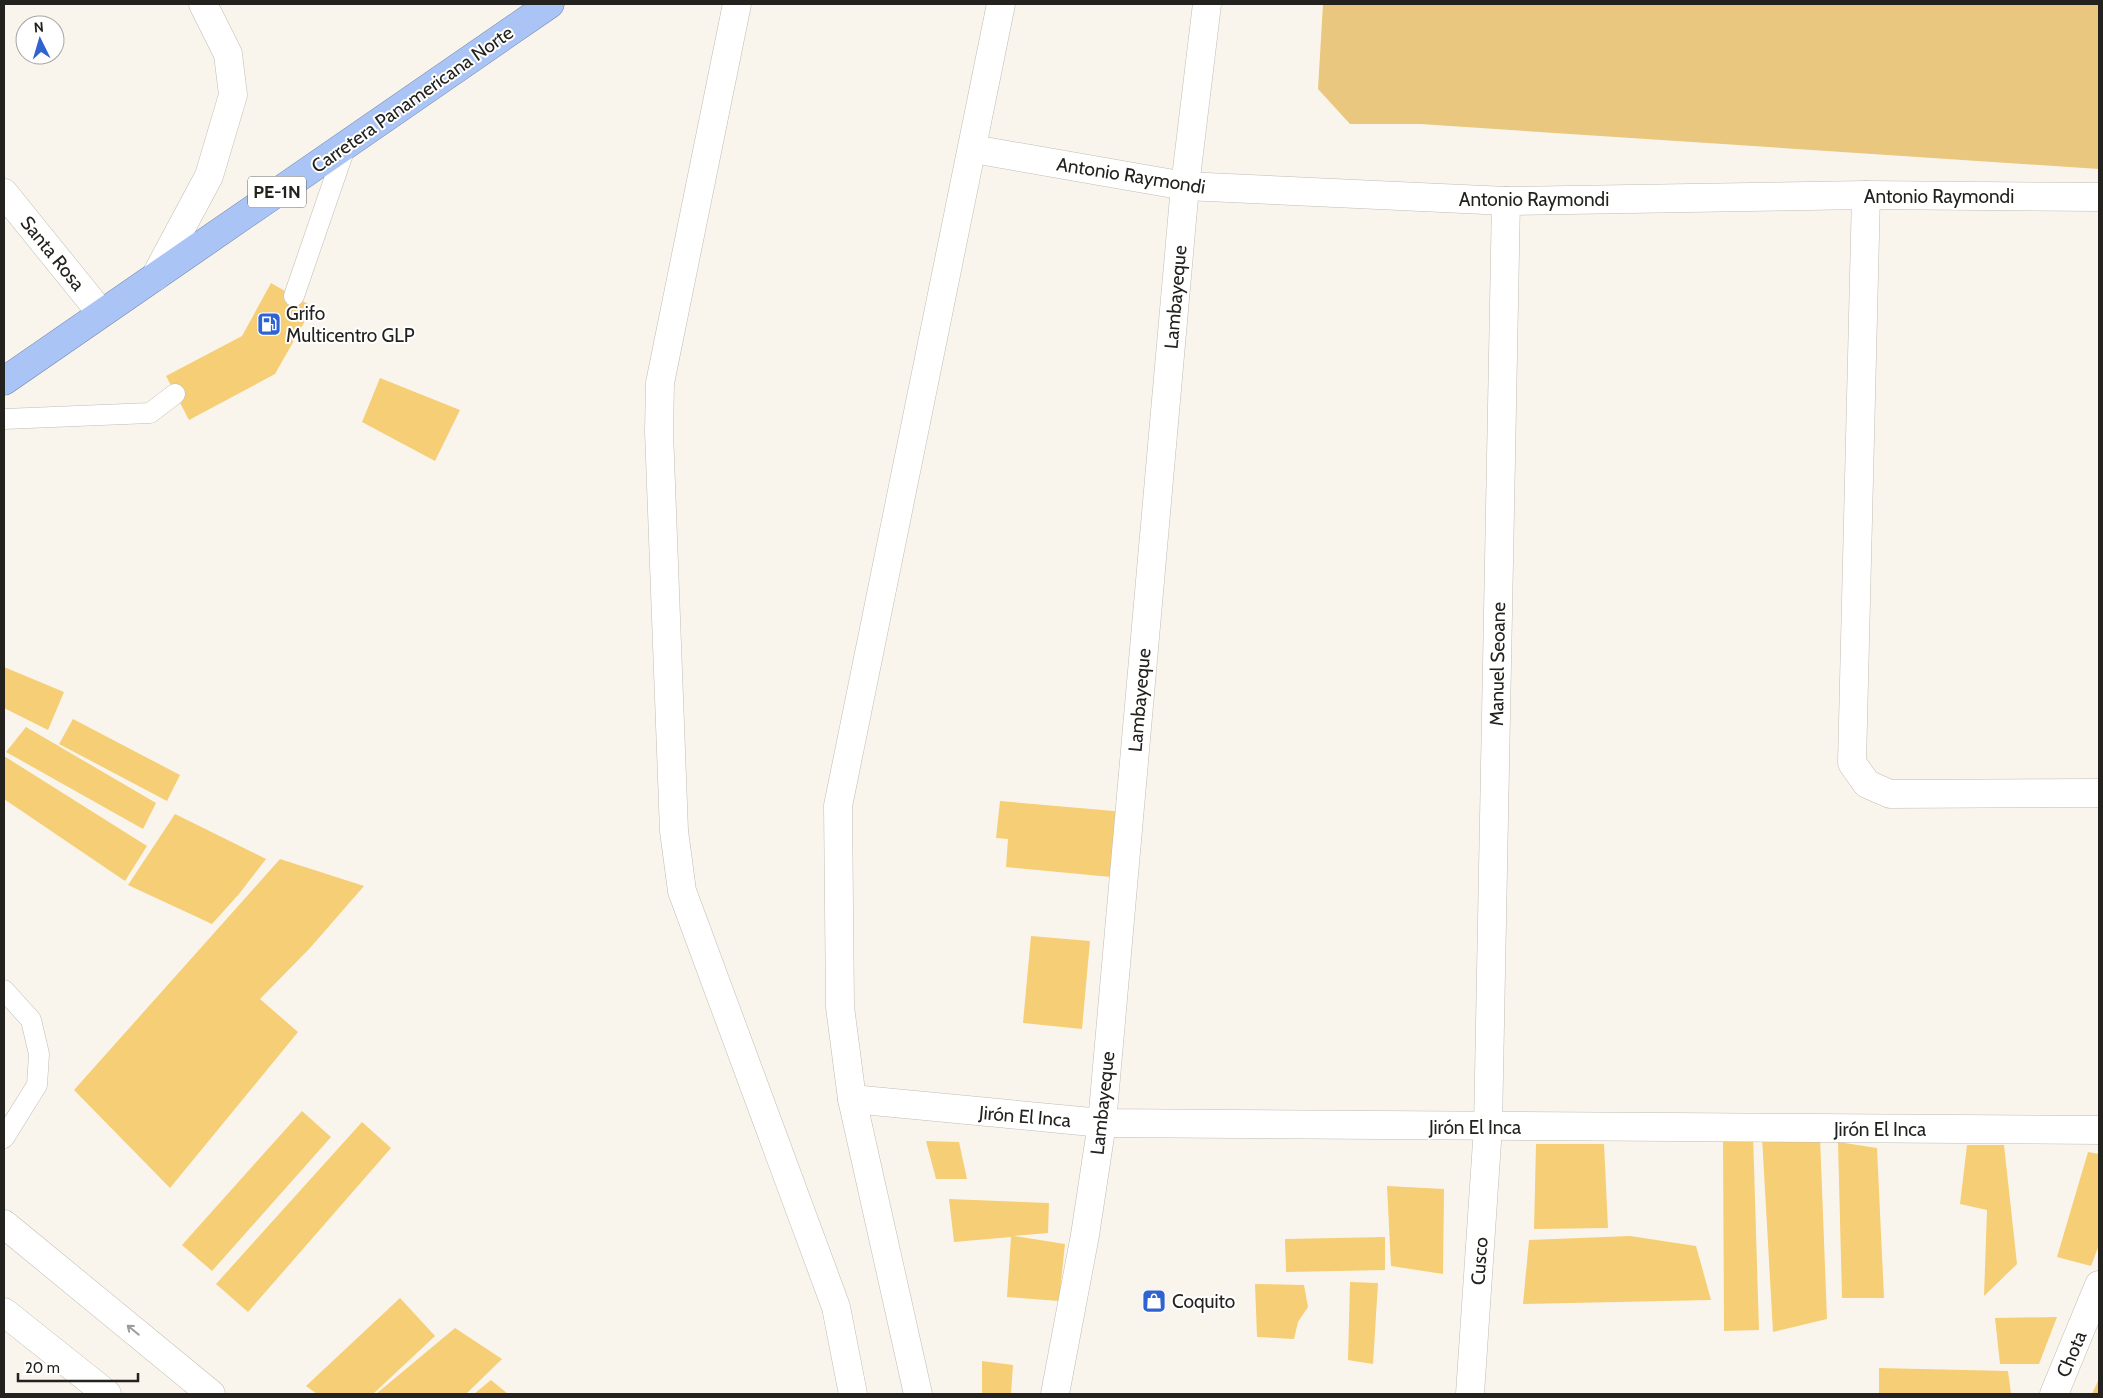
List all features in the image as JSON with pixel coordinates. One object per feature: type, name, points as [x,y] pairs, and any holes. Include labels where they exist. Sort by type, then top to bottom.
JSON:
[{"type":"highway","name":"Carretera Panamericana Norte","points":[[4,381],[550,4]]},
{"type":"street","points":[[154,277],[209,176],[233,95],[228,54],[202,4]]},
{"type":"street","points":[[737,4],[660,383],[658,430],[674,831],[682,891],[836,1307],[853,1394]]},
{"type":"street","points":[[918,1394],[852,1099],[840,1007],[838,806],[1001,4]]},
{"type":"street","name":"Lambayeque","points":[[1055,1394],[1086,1235],[1102,1123],[1185,186],[1207,4]]},
{"type":"street","name":"Antonio Raymondi","points":[[973,149],[1185,186],[1506,201],[1866,196],[2099,197]]},
{"type":"street","name":"Santa Rosa","points":[[4,193],[101,313]]},
{"type":"street","points":[[1866,196],[1852,764],[1867,784],[1890,794],[2099,793]]},
{"type":"street","name":"Manuel Seoane","points":[[1488,1127],[1506,201]]},
{"type":"street","name":"Jirón El Inca","points":[[852,1099],[1102,1123],[2099,1130]]},
{"type":"street","name":"Cusco","points":[[1470,1394],[1488,1127]]},
{"type":"street","points":[[4,1224],[211,1394]]},
{"type":"street","name":"Chota","points":[[2054,1394],[2099,1285]]},
{"type":"street","points":[[4,1312],[107,1394]]},
{"type":"lane","points":[[294,296],[346,145]]},
{"type":"lane","points":[[4,420],[150,413],[176,394]]},
{"type":"lane","points":[[4,990],[31,1020],[39,1054],[37,1085],[4,1138]]},
{"type":"shaded area","points":[[1323,4],[2099,4],[2099,169],[1420,124],[1350,124],[1318,89]]},
{"type":"building","points":[[271,283],[313,307],[275,374],[189,420],[166,376],[242,336]]},
{"type":"building","points":[[380,378],[460,410],[435,461],[362,422]]},
{"type":"building","points":[[4,667],[64,692],[48,730],[4,708]]},
{"type":"building","points":[[73,719],[180,775],[167,801],[59,744]]},
{"type":"building","points":[[26,727],[156,803],[143,829],[6,752]]},
{"type":"building","points":[[4,756],[147,846],[125,881],[4,799]]},
{"type":"building","points":[[1000,801],[1125,812],[1111,877],[1006,867],[1008,839],[996,838]]},
{"type":"building","points":[[175,814],[266,859],[239,894],[212,924],[128,885]]},
{"type":"building","points":[[280,859],[364,886],[310,948],[260,999],[298,1032],[170,1188],[74,1090]]},
{"type":"building","points":[[1031,936],[1090,941],[1082,1029],[1023,1023]]},
{"type":"building","points":[[302,1111],[331,1137],[212,1271],[182,1245]]},
{"type":"building","points":[[362,1122],[391,1148],[248,1312],[216,1284]]},
{"type":"building","points":[[1753,1134],[1759,1330],[1724,1331],[1723,1137]]},
{"type":"building","points":[[1762,1137],[1820,1137],[1827,1319],[1773,1332]]},
{"type":"building","points":[[926,1141],[959,1142],[967,1179],[936,1179]]},
{"type":"building","points":[[1838,1142],[1877,1148],[1884,1298],[1842,1298]]},
{"type":"building","points":[[1536,1144],[1604,1144],[1608,1228],[1534,1229]]},
{"type":"building","points":[[1967,1145],[2004,1145],[2017,1264],[1984,1296],[1987,1210],[1960,1204]]},
{"type":"building","points":[[2088,1152],[2099,1154],[2099,1245],[2091,1266],[2057,1257]]},
{"type":"building","points":[[1387,1186],[1444,1189],[1443,1274],[1391,1266]]},
{"type":"building","points":[[949,1199],[1049,1203],[1048,1233],[1014,1236],[1065,1244],[1059,1301],[1007,1297],[1011,1237],[954,1242]]},
{"type":"building","points":[[1630,1236],[1696,1246],[1711,1300],[1523,1304],[1529,1240]]},
{"type":"building","points":[[1385,1237],[1385,1270],[1286,1272],[1285,1239]]},
{"type":"building","points":[[1350,1282],[1378,1283],[1373,1364],[1348,1360]]},
{"type":"building","points":[[1255,1284],[1304,1285],[1308,1307],[1298,1322],[1294,1339],[1257,1337]]},
{"type":"building","points":[[400,1298],[435,1336],[373,1394],[317,1394],[306,1386]]},
{"type":"building","points":[[2057,1317],[2039,1364],[2000,1364],[1995,1318]]},
{"type":"building","points":[[455,1328],[502,1359],[466,1394],[376,1394]]},
{"type":"building","points":[[982,1361],[1013,1365],[1011,1394],[982,1394]]},
{"type":"building","points":[[1879,1368],[2008,1371],[2011,1394],[1879,1394]]},
{"type":"building","points":[[2099,1379],[2099,1394],[2092,1394]]},
{"type":"building","points":[[491,1380],[508,1394],[474,1394]]},
{"type":"place","name":"Grifo Multicentro GLP","points":[[269,324]]},
{"type":"place","name":"Coquito","points":[[1154,1301]]}]
